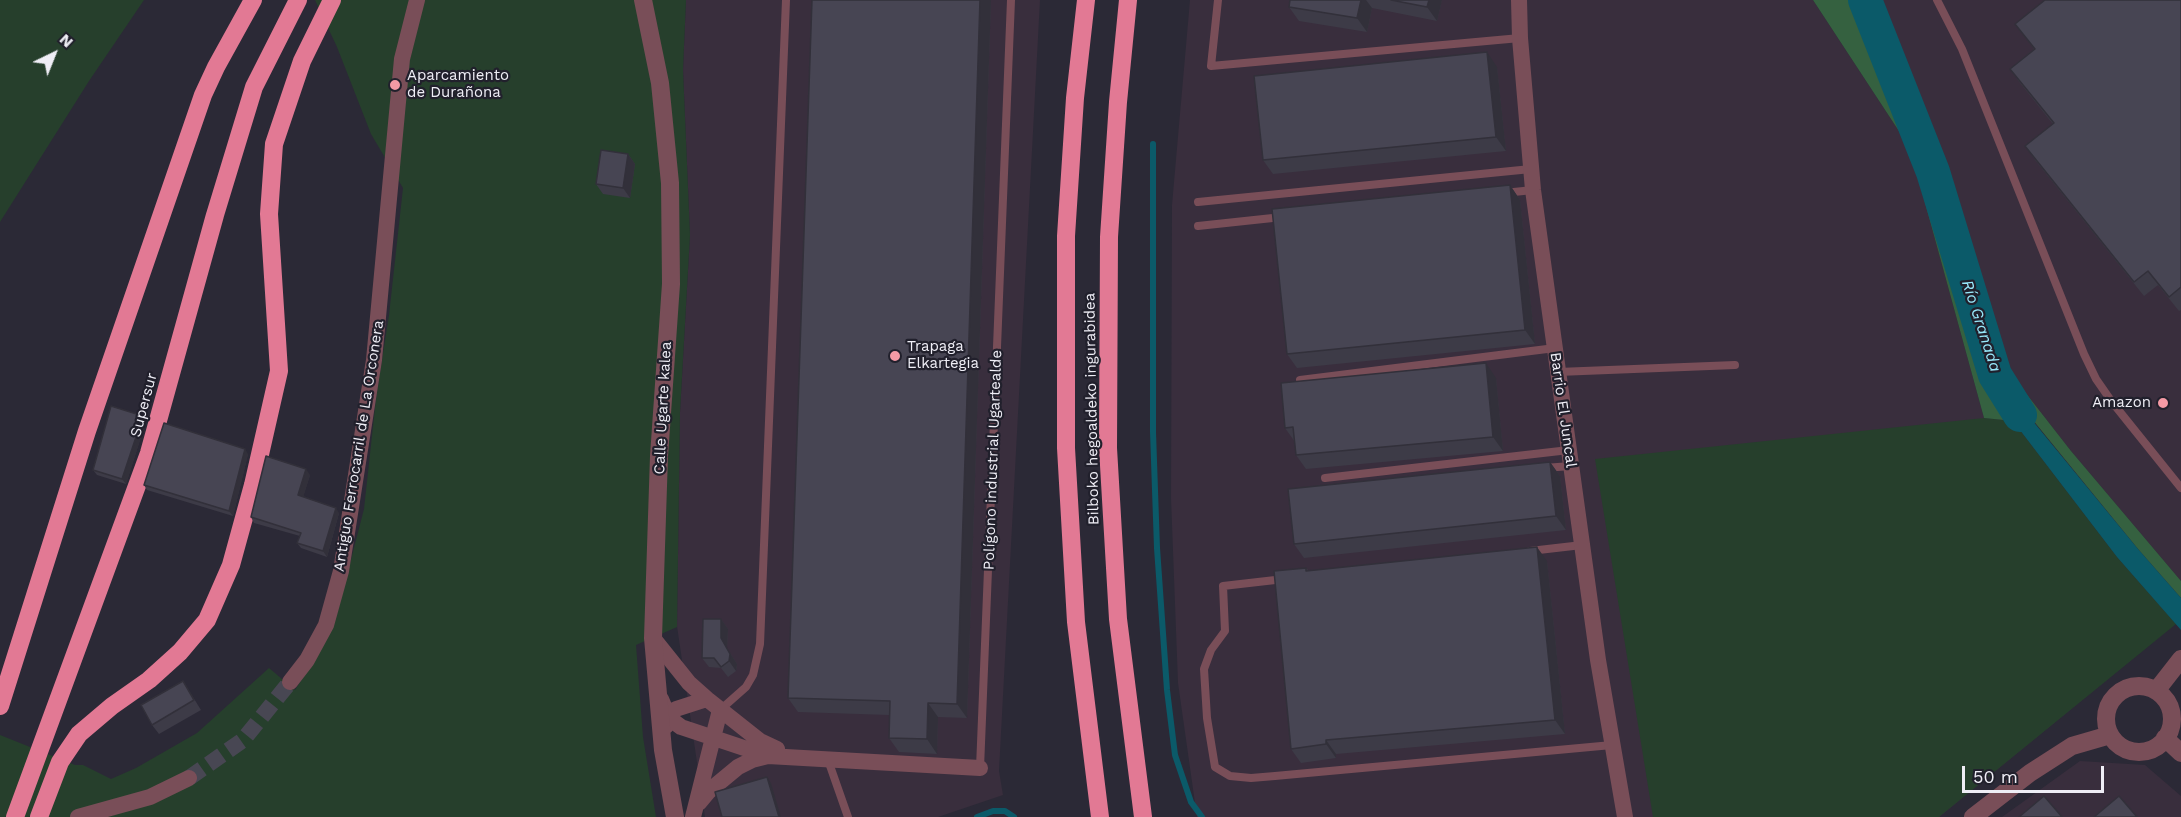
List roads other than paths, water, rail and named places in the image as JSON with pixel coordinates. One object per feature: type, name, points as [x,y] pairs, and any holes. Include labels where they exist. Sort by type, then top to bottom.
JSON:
[{"type":"highway","name":"Supersur","points":[[15,817],[149,453],[215,215],[251,98],[277,38],[298,0]]},
{"type":"highway","points":[[39,817],[60,762],[79,734],[112,706],[149,680],[180,652],[207,620],[231,565],[253,485],[279,371],[269,214],[274,144],[302,61],[332,0]]},
{"type":"highway","name":"Bilboko hegoaldeko ingurabidea","points":[[1086,0],[1074,109],[1067,225],[1065,426],[1067,494],[1076,622],[1100,817]]},
{"type":"highway","name":"Bilboko hegoaldeko ingurabidea","points":[[1128,0],[1112,166],[1108,300],[1108,425],[1118,608],[1125,683],[1143,817]]},
{"type":"highway","points":[[0,706],[87,431],[192,126],[216,67],[249,6]]},
{"type":"street","name":"Antiguo Ferrocarril de La Orconera","points":[[290,682],[307,660],[326,625],[341,571],[374,360],[402,59],[417,0]]},
{"type":"street","name":"Calle Ugarte kalea","points":[[643,0],[660,83],[670,183],[672,231],[671,284],[659,456],[653,638],[654,663],[675,817]]},
{"type":"street","name":"Barrio El Juncal","points":[[1519,0],[1533,190],[1582,545],[1625,817]]},
{"type":"street","name":"Polígono industrial Ugartealde","points":[[653,638],[683,675],[720,710],[760,741],[800,759]]},
{"type":"street","points":[[2156,691],[2179,661]]},
{"type":"street","points":[[654,663],[662,702],[669,718]]},
{"type":"street","points":[[2146,686],[2156,691],[2170,707],[2172,718],[2170,729],[2157,746],[2137,752],[2126,749],[2110,735],[2106,725],[2109,704],[2125,688],[2146,686]]},
{"type":"street","points":[[669,783],[666,721],[676,709],[707,699]]},
{"type":"street","name":"Polígono industrial Ugartealde","points":[[694,813],[720,710]]},
{"type":"street","name":"Polígono industrial Ugartealde","points":[[669,718],[681,727],[768,756],[980,768]]},
{"type":"street","points":[[1973,817],[2030,773],[2072,747],[2110,735]]},
{"type":"street","points":[[2165,738],[2181,753]]},
{"type":"street","name":"Polígono industrial Ugartealde","points":[[694,813],[709,791],[724,777],[752,760],[768,756]]},
{"type":"street","points":[[78,817],[150,797],[189,778]]},
{"type":"lane","points":[[720,710],[746,687],[753,675],[760,644],[786,0]]},
{"type":"lane","name":"Polígono industrial Ugartealde","points":[[980,768],[1011,0]]},
{"type":"lane","points":[[1218,0],[1211,66],[1520,38]]},
{"type":"lane","points":[[1937,0],[1962,49],[2084,354],[2112,402],[2181,488]]},
{"type":"lane","points":[[1198,202],[1531,169]]},
{"type":"lane","points":[[1498,194],[1533,190]]},
{"type":"lane","points":[[1198,226],[1290,216]]},
{"type":"lane","points":[[1300,380],[1555,348]]},
{"type":"lane","points":[[1558,372],[1735,365]]},
{"type":"lane","points":[[1535,469],[1570,458]]},
{"type":"lane","points":[[1325,478],[1570,458]]},
{"type":"lane","points":[[1524,552],[1582,545]]},
{"type":"lane","points":[[1292,578],[1223,586],[1224,631],[1211,650],[1204,669],[1207,718],[1215,767],[1230,776],[1251,778],[1612,745]]},
{"type":"lane","points":[[828,760],[848,817]]},
{"type":"water","points":[[1995,375],[2181,598],[2181,630],[2117,557],[2013,421]]},
{"type":"waterway","name":"Río Granada","points":[[1865,0],[1933,172],[1995,375],[2020,415]]},
{"type":"waterway","points":[[1153,144],[1153,432],[1157,548],[1167,690],[1175,755],[1191,802],[1202,817]]},
{"type":"waterway","points":[[977,817],[993,811],[1005,811],[1014,817]]},
{"type":"tunnel","points":[[189,778],[243,740],[290,682]]},
{"type":"place","name":"Aparcamiento de Durañona","points":[[395,85]]},
{"type":"place","name":"Trapaga Elkartegia","points":[[895,356]]},
{"type":"place","name":"Amazon","points":[[2163,403]]}]
